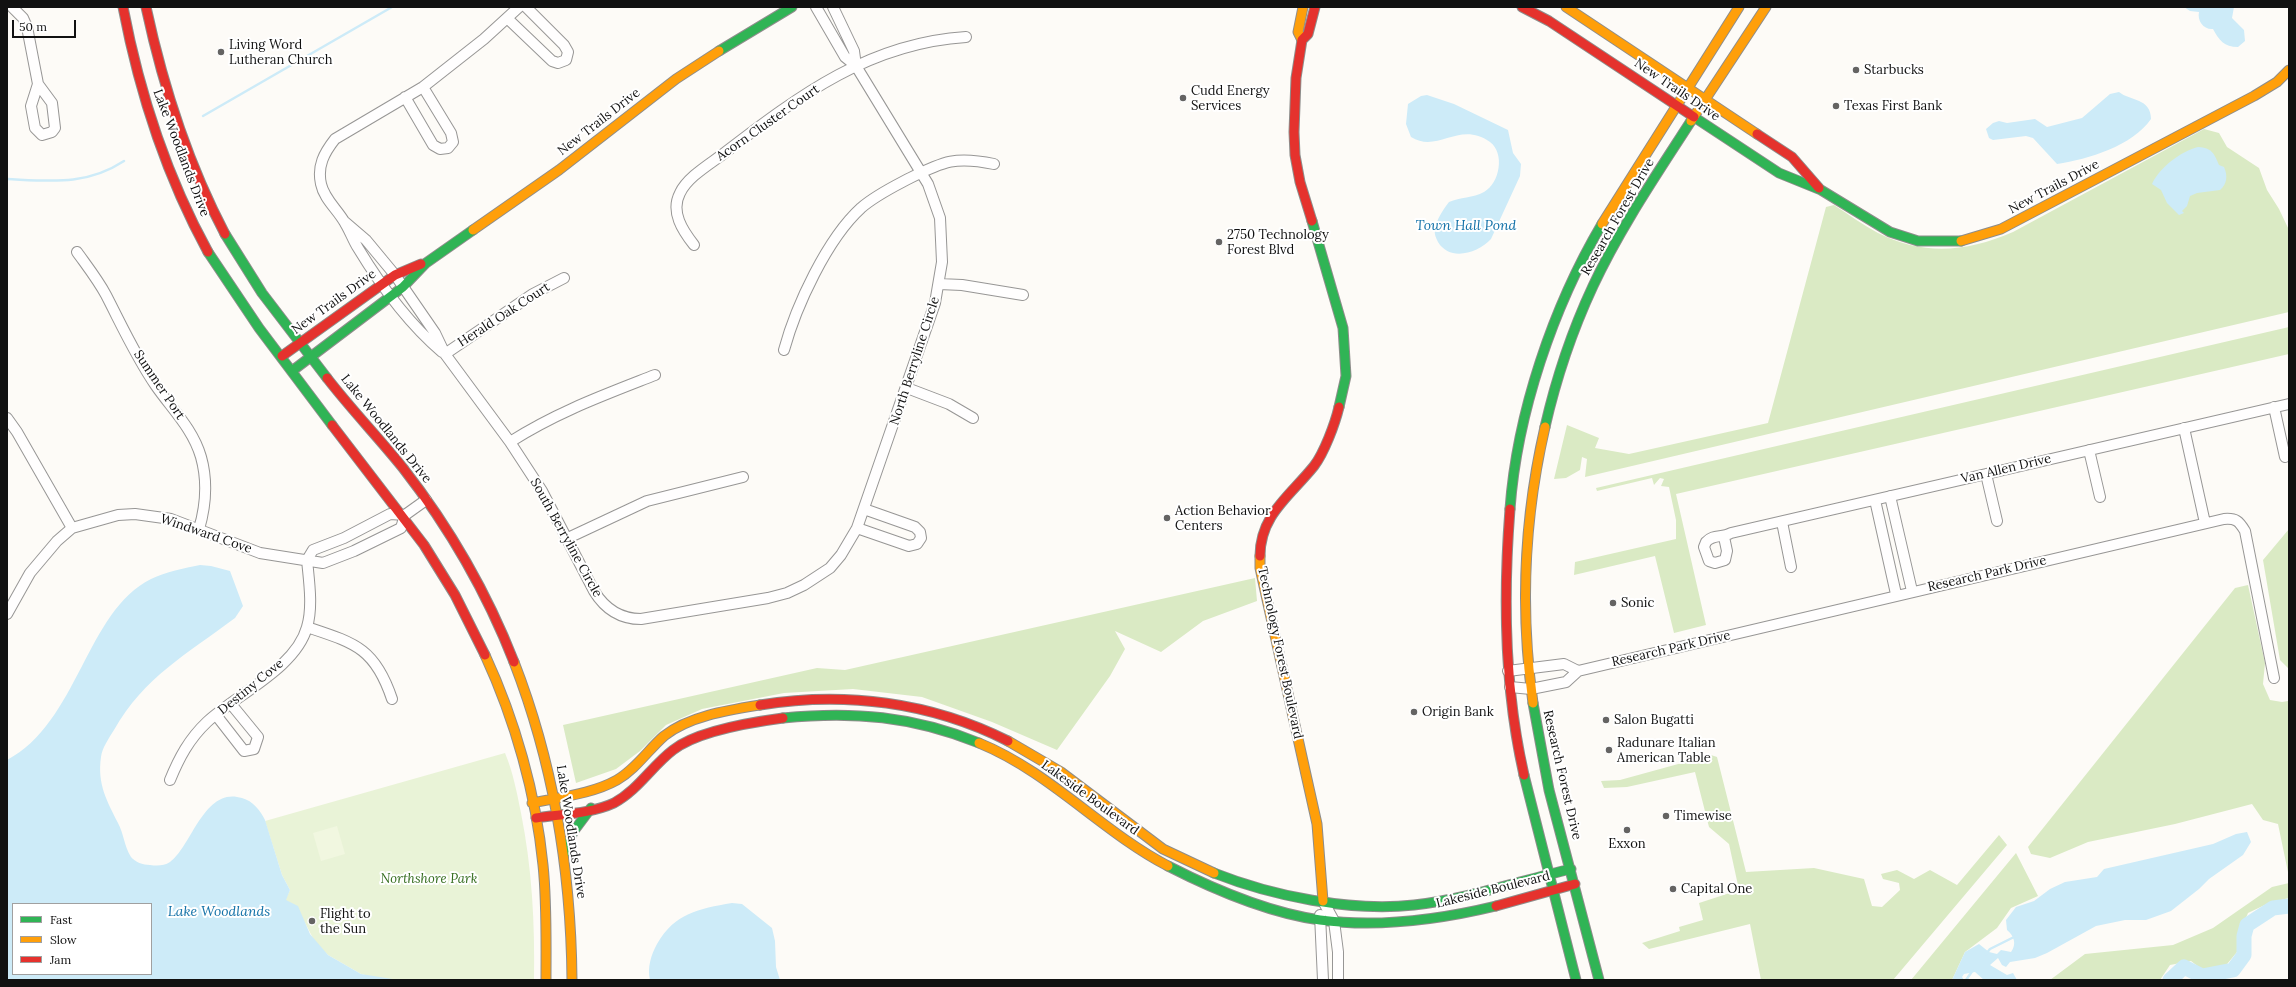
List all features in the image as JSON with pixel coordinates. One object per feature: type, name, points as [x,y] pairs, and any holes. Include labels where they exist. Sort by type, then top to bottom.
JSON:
[{"type":"street","points":[[12,7],[23,18],[27,27],[38,84]]},
{"type":"street","name":"Lake Woodlands Drive","points":[[123,7],[128,38],[148,109],[194,225],[221,274],[322,412],[405,516],[439,567],[483,654],[514,735],[536,818],[542,862],[546,938],[546,980]]},
{"type":"street","name":"Lake Woodlands Drive","points":[[146,7],[170,105],[190,160],[215,215],[243,265],[275,311],[310,356],[392,453],[426,500],[486,598],[507,643],[538,726],[555,798],[564,855],[572,936],[572,980]]},
{"type":"street","points":[[519,7],[508,19],[552,61],[558,63],[566,60],[568,52],[564,45],[526,7]]},
{"type":"street","name":"New Trails Drive","points":[[292,370],[403,287],[426,263],[559,170],[676,79],[734,41],[792,7]]},
{"type":"street","name":"North Berryline Circle","points":[[816,7],[844,57],[856,66],[922,172],[935,200],[940,218],[942,262],[936,303],[857,528]]},
{"type":"street","name":"North Berryline Circle","points":[[833,7],[854,51],[856,66]]},
{"type":"street","points":[[1302,40],[1298,32],[1303,7]]},
{"type":"street","name":"Technology Forest Boulevard","points":[[1315,7],[1308,34],[1302,40],[1294,100],[1295,155],[1300,182],[1336,298],[1343,328],[1346,376],[1336,420],[1328,440],[1314,465],[1271,514],[1260,542],[1260,562],[1317,824],[1323,901],[1318,920],[1323,980]]},
{"type":"street","name":"New Trails Drive","points":[[1523,7],[1549,20],[1779,173],[1821,190],[1890,232],[1918,241],[1967,241],[2001,229],[2254,96],[2277,82],[2289,70]]},
{"type":"street","name":"New Trails Drive","points":[[1566,7],[1792,157],[1821,190]]},
{"type":"street","name":"Research Forest Drive","points":[[1576,980],[1526,782],[1508,671],[1504,600],[1507,521],[1514,467],[1527,405],[1546,346],[1567,291],[1598,230],[1686,86],[1739,7]]},
{"type":"street","name":"Research Forest Drive","points":[[1599,980],[1546,777],[1531,690],[1525,600],[1527,548],[1535,470],[1548,410],[1566,353],[1587,300],[1616,242],[1704,98],[1766,7]]},
{"type":"street","name":"South Berryline Circle","points":[[508,19],[423,86],[346,131],[335,139],[326,150],[320,173],[321,186],[328,199],[345,222],[357,247],[382,284],[416,328],[445,354],[510,442],[542,491],[602,603],[619,615],[631,619],[641,619],[768,598],[787,593],[804,585],[830,568],[841,555],[857,528]]},
{"type":"street","name":"Acorn Cluster Court","points":[[694,245],[683,231],[678,217],[677,205],[680,193],[691,179],[800,98],[856,66],[920,42],[966,37]]},
{"type":"street","points":[[405,97],[433,145],[440,149],[448,148],[453,142],[451,133],[423,86]]},
{"type":"street","points":[[784,350],[792,321],[830,246],[849,220],[880,194],[946,161],[964,159],[994,164]]},
{"type":"street","name":"South Berryline Circle","points":[[345,222],[366,240],[395,275],[435,332],[445,354]]},
{"type":"street","name":"Summer Port","points":[[77,252],[105,294],[125,334],[156,385],[195,442],[201,457],[206,486],[206,502],[199,529]]},
{"type":"street","name":"New Trails Drive","points":[[282,356],[395,275],[426,263]]},
{"type":"street","name":"Herald Oak Court","points":[[445,354],[533,294],[564,278]]},
{"type":"street","points":[[939,284],[985,288],[1023,294]]},
{"type":"street","points":[[510,442],[569,408],[655,375]]},
{"type":"street","points":[[907,388],[949,404],[973,418]]},
{"type":"street","name":"Van Allen Drive","points":[[1724,537],[1731,533],[2289,404]]},
{"type":"street","points":[[2274,407],[2285,457]]},
{"type":"street","points":[[7,418],[17,432],[72,528]]},
{"type":"street","points":[[2184,428],[2205,523]]},
{"type":"street","points":[[2089,450],[2100,497]]},
{"type":"street","points":[[1986,474],[1997,521]]},
{"type":"street","points":[[568,538],[647,501],[742,477]]},
{"type":"street","points":[[1890,496],[1912,591]]},
{"type":"street","name":"Windward Cove","points":[[7,614],[30,573],[41,558],[72,528],[118,515],[135,514],[171,519],[260,553],[307,560],[322,564],[354,551],[401,528],[405,516],[426,500]]},
{"type":"street","points":[[1875,500],[1896,594]]},
{"type":"street","points":[[857,528],[909,546],[917,544],[921,538],[920,532],[915,527],[864,509]]},
{"type":"street","points":[[307,560],[313,550],[344,538],[390,514],[405,516]]},
{"type":"street","name":"Research Park Drive","points":[[1510,687],[1531,690],[1566,682],[1578,671],[1896,594],[2205,523],[2233,518],[2239,522],[2245,531],[2274,678]]},
{"type":"street","points":[[1782,522],[1791,567]]},
{"type":"street","name":"Destiny Cove","points":[[170,780],[185,748],[197,732],[216,715],[282,664],[299,644],[307,627],[310,608],[307,560]]},
{"type":"street","points":[[307,627],[345,640],[369,655],[385,679],[392,699]]},
{"type":"street","points":[[1508,671],[1564,664],[1578,671]]},
{"type":"street","points":[[806,699],[806,716]]},
{"type":"street","name":"Lakeside Boulevard","points":[[532,803],[606,786],[621,777],[674,730],[697,720],[806,699],[892,702],[940,713],[987,730],[1059,771],[1162,848],[1203,870],[1264,890],[1362,907],[1413,904],[1450,898],[1571,869]]},
{"type":"street","points":[[216,715],[244,751],[254,749],[258,736],[231,704]]},
{"type":"street","points":[[722,714],[723,729]]},
{"type":"street","name":"Lakeside Boulevard","points":[[536,818],[612,803],[629,791],[682,743],[723,729],[777,718],[859,715],[890,718],[928,726],[982,744],[1051,783],[1122,838],[1158,861],[1196,881],[1265,906],[1318,920],[1357,923],[1404,921],[1450,916],[1575,884]]},
{"type":"street","points":[[1051,783],[1059,771]]},
{"type":"street","points":[[564,855],[573,832],[591,808]]},
{"type":"street","points":[[1196,881],[1203,870]]},
{"type":"street","name":"Technology Forest Boulevard","points":[[1323,901],[1334,921],[1338,952],[1338,980]]},
{"type":"green space","points":[[2204,129],[2219,133],[2227,147],[2259,168],[2267,190],[2279,209],[2289,230],[2289,312],[1585,477],[1587,459],[1582,457],[1580,470],[1566,478],[1554,479],[1567,425],[1599,438],[1595,448],[1629,454],[1768,423],[1826,207],[1834,205],[1878,233],[1912,245],[1946,249],[1979,244],[2013,232]]},
{"type":"green space","points":[[2289,327],[2289,354],[1676,494],[1706,625],[1674,633],[1655,556],[1574,575],[1575,562],[1676,539],[1676,520],[1669,487],[1661,486],[1664,479],[1660,478],[1654,485],[1652,478],[1597,491],[1596,488]]},
{"type":"green space","points":[[2289,529],[2289,669],[2280,660],[2263,560]]},
{"type":"green space","points":[[1255,578],[1257,601],[1203,621],[1161,652],[1115,631],[1125,649],[1110,676],[1057,750],[992,722],[922,697],[853,689],[784,693],[702,709],[666,725],[640,751],[616,769],[576,783],[563,725],[817,668],[845,670]]},
{"type":"green space","points":[[2248,585],[2265,663],[2263,684],[2270,700],[2282,702],[2288,701],[2289,693],[2289,877],[2278,824],[2263,820],[2252,804],[2175,824],[2088,842],[2050,858],[2031,854],[2028,847],[2235,588]]},
{"type":"green space","name":"Northshore Park","points":[[505,753],[516,790],[528,854],[534,938],[534,980],[386,980],[361,974],[328,955],[315,942],[305,923],[285,900],[290,890],[282,875],[265,821]]},
{"type":"green space","points":[[1711,755],[1717,757],[1746,872],[1814,868],[1864,879],[1872,906],[1882,907],[1900,890],[1899,883],[1883,879],[1881,874],[1897,870],[1914,879],[1930,870],[1957,885],[1999,835],[2007,845],[1893,980],[1761,980],[1750,924],[1649,949],[1642,943],[1680,931],[1679,927],[1703,920],[1699,903],[1739,890],[1729,844],[1709,827],[1695,772],[1627,787],[1604,788],[1601,781],[1620,780]]},
{"type":"green space","points":[[337,826],[345,854],[321,861],[313,833]]},
{"type":"green space","points":[[2016,853],[2038,896],[2011,908],[1997,928],[1965,952],[1952,980],[1911,980]]},
{"type":"green space","points":[[2289,883],[2289,898],[2269,903],[2248,913],[2240,932],[2237,952],[2223,969],[2204,971],[2191,961],[2170,965],[2160,980],[2050,980],[2085,954],[2173,945],[2213,928],[2272,887]]},
{"type":"water","points":[[2184,7],[2234,7],[2232,18],[2244,30],[2245,41],[2238,47],[2229,46],[2220,40],[2213,29],[2207,28],[2200,22],[2199,12],[2190,11]]},
{"type":"water","points":[[2119,92],[2148,107],[2151,119],[2133,137],[2109,150],[2083,159],[2057,164],[2033,138],[2026,136],[1993,140],[1989,138],[1986,129],[1993,123],[1999,121],[2007,123],[2035,119],[2047,127],[2082,118],[2110,94]]},
{"type":"water","name":"Town Hall Pond","points":[[1427,95],[1454,104],[1508,130],[1513,153],[1521,164],[1520,176],[1491,239],[1479,248],[1472,251],[1457,254],[1443,248],[1435,236],[1436,226],[1440,215],[1449,202],[1480,194],[1489,188],[1494,182],[1499,168],[1498,153],[1490,142],[1479,136],[1468,134],[1458,135],[1430,142],[1421,141],[1411,137],[1406,124],[1408,104],[1421,96]]},
{"type":"water","points":[[2198,147],[2209,150],[2214,154],[2219,165],[2224,167],[2226,174],[2225,182],[2220,190],[2197,193],[2190,196],[2187,206],[2182,211],[2184,213],[2179,215],[2167,203],[2161,190],[2152,184],[2160,172],[2171,161],[2184,152]]},
{"type":"water","name":"Lake Woodlands","points":[[200,565],[230,571],[243,606],[235,618],[184,655],[139,695],[126,711],[104,747],[100,767],[100,776],[107,800],[120,827],[131,857],[137,862],[147,865],[158,866],[170,862],[178,854],[208,809],[218,801],[229,797],[246,799],[256,806],[265,820],[282,875],[290,890],[286,900],[298,906],[310,934],[328,955],[361,974],[399,980],[7,980],[7,760],[31,743],[50,721],[67,695],[111,616],[129,594],[151,579],[181,569]]},
{"type":"water","points":[[2247,832],[2251,842],[2243,855],[2209,879],[2199,889],[2171,911],[2146,920],[2125,920],[2096,926],[2035,958],[2010,962],[2006,967],[2002,965],[1998,958],[1990,965],[2007,975],[2013,973],[2017,980],[1984,980],[1975,972],[1964,974],[1962,977],[1964,980],[1952,980],[1965,952],[1979,944],[1989,952],[1997,954],[2001,950],[2011,952],[2014,946],[2014,940],[2007,930],[2006,920],[2016,907],[2034,901],[2050,889],[2065,882],[2097,877],[2104,869],[2213,844],[2236,834]]},
{"type":"water","points":[[732,903],[742,904],[772,928],[775,941],[776,967],[780,980],[650,980],[649,966],[653,953],[657,944],[672,925],[688,914],[698,910]]},
{"type":"waterway","points":[[203,116],[392,7]]},
{"type":"waterway","points":[[7,179],[53,181],[82,178],[96,175],[124,161]]},
{"type":"waterway","points":[[2170,980],[2184,967],[2202,976],[2233,970],[2244,955],[2244,936],[2247,925],[2273,908],[2289,906]]},
{"type":"waterway","points":[[1986,954],[1990,949],[2016,936]]},
{"type":"waterway","points":[[1966,980],[1973,970]]},
{"type":"traffic: fast","points":[[719,51],[792,7]]},
{"type":"traffic: fast","points":[[1694,117],[1779,173],[1821,190],[1890,232],[1918,241],[1961,241]]},
{"type":"traffic: fast","points":[[1545,427],[1565,355],[1593,286],[1627,222],[1691,121]]},
{"type":"traffic: fast","points":[[1312,221],[1343,328],[1346,376],[1339,407]]},
{"type":"traffic: fast","points":[[1510,509],[1520,436],[1540,362],[1553,325],[1568,290],[1584,256],[1602,224]]},
{"type":"traffic: fast","points":[[292,371],[403,287],[426,263],[473,230]]},
{"type":"traffic: fast","points":[[225,234],[262,293],[327,378]]},
{"type":"traffic: fast","points":[[208,252],[259,328],[332,425]]},
{"type":"traffic: fast","points":[[1533,703],[1549,790],[1599,980]]},
{"type":"traffic: fast","points":[[783,718],[834,715],[906,721],[954,734],[979,743]]},
{"type":"traffic: fast","points":[[1524,775],[1576,980]]},
{"type":"traffic: fast","points":[[565,853],[573,832],[591,808]]},
{"type":"traffic: fast","points":[[1168,866],[1242,899],[1281,912],[1320,920],[1386,923],[1430,919],[1496,906]]},
{"type":"traffic: fast","points":[[1214,873],[1261,889],[1286,895],[1338,904],[1390,907],[1454,899],[1571,869]]},
{"type":"traffic: slow","points":[[1302,40],[1298,32],[1303,7]]},
{"type":"traffic: slow","points":[[1566,7],[1757,134]]},
{"type":"traffic: slow","points":[[1602,224],[1739,7]]},
{"type":"traffic: slow","points":[[1691,121],[1766,7]]},
{"type":"traffic: slow","points":[[473,230],[559,170],[676,79],[719,51]]},
{"type":"traffic: slow","points":[[1961,241],[2001,229],[2254,96],[2277,82],[2289,70]]},
{"type":"traffic: slow","points":[[1533,703],[1526,634],[1526,565],[1532,496],[1545,427]]},
{"type":"traffic: slow","points":[[1260,556],[1260,568],[1317,824],[1323,901]]},
{"type":"traffic: slow","points":[[485,655],[515,731],[523,758],[535,811],[540,838],[545,894],[546,980]]},
{"type":"traffic: slow","points":[[514,662],[540,740],[558,818],[568,898],[572,980]]},
{"type":"traffic: slow","points":[[532,803],[597,789],[607,785],[624,776],[658,741],[685,723],[710,715],[760,705]]},
{"type":"traffic: slow","points":[[1008,741],[1061,772],[1163,849],[1214,873]]},
{"type":"traffic: slow","points":[[979,743],[1005,755],[1029,770],[1052,785],[1120,836],[1168,866]]},
{"type":"traffic: jam","points":[[123,7],[137,70],[156,133],[180,194],[208,252]]},
{"type":"traffic: jam","points":[[146,7],[168,95],[199,179],[225,234]]},
{"type":"traffic: jam","points":[[1312,221],[1300,182],[1295,155],[1294,132],[1296,78],[1302,40],[1308,34],[1315,7]]},
{"type":"traffic: jam","points":[[1522,7],[1549,21],[1694,117]]},
{"type":"traffic: jam","points":[[1757,134],[1792,157],[1819,188]]},
{"type":"traffic: jam","points":[[282,356],[395,275],[421,264]]},
{"type":"traffic: jam","points":[[327,378],[403,468],[436,514],[466,561],[492,611],[514,662]]},
{"type":"traffic: jam","points":[[1260,556],[1261,542],[1271,517],[1286,497],[1314,466],[1322,454],[1335,422],[1339,407]]},
{"type":"traffic: jam","points":[[332,425],[424,545],[455,595],[485,655]]},
{"type":"traffic: jam","points":[[1510,509],[1506,576],[1507,643],[1512,709],[1524,775]]},
{"type":"traffic: jam","points":[[760,705],[823,699],[887,703],[949,717],[1008,741]]},
{"type":"traffic: jam","points":[[536,818],[585,812],[605,807],[623,798],[638,785],[665,756],[683,743],[726,728],[783,718]]},
{"type":"traffic: jam","points":[[1496,906],[1575,884]]},
{"type":"place","name":"Living Word Lutheran Church","points":[[221,52]]},
{"type":"place","name":"Starbucks","points":[[1856,70]]},
{"type":"place","name":"Cudd Energy Services","points":[[1183,98]]},
{"type":"place","name":"Texas First Bank","points":[[1836,106]]},
{"type":"place","name":"2750 Technology Forest Blvd","points":[[1219,242]]},
{"type":"place","name":"Action Behavior Centers","points":[[1167,518]]},
{"type":"place","name":"Sonic","points":[[1613,603]]},
{"type":"place","name":"Origin Bank","points":[[1414,712]]},
{"type":"place","name":"Salon Bugatti","points":[[1606,720]]},
{"type":"place","name":"Radunare Italian American Table","points":[[1609,750]]},
{"type":"place","name":"Timewise","points":[[1666,816]]},
{"type":"place","name":"Exxon","points":[[1627,830]]},
{"type":"place","name":"Capital One","points":[[1673,889]]},
{"type":"place","name":"Flight to the Sun","points":[[312,921]]}]
